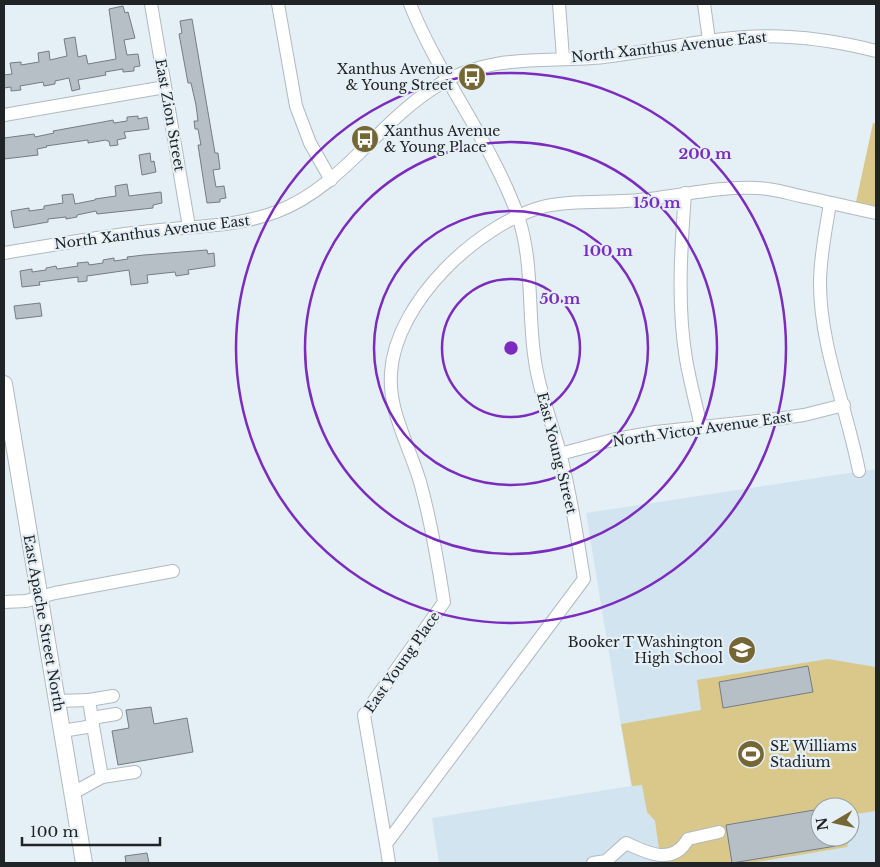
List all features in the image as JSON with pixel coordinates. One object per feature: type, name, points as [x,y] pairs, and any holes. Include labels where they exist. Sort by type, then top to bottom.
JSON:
[{"type":"main road","name":"East Apache Street North","points":[[4,384],[84,863]]},
{"type":"street","name":"East Zion Street","points":[[151,4],[189,227]]},
{"type":"street","points":[[278,4],[296,106],[310,143],[331,180]]},
{"type":"street","name":"East Young Street","points":[[386,844],[584,579],[560,454],[539,380],[534,354],[529,273],[525,244],[518,216],[499,171],[448,79],[410,4]]},
{"type":"street","points":[[559,4],[563,58]]},
{"type":"street","points":[[704,4],[709,40]]},
{"type":"street","name":"North Xanthus Avenue East","points":[[4,253],[102,237],[220,225],[251,220],[275,212],[299,202],[331,180],[410,106],[448,79],[488,65],[519,60],[622,55],[709,40],[756,36],[793,36],[823,39],[876,51]]},
{"type":"street","points":[[4,115],[165,88]]},
{"type":"street","name":"East Young Place","points":[[386,844],[364,715],[444,602],[420,484],[396,414],[390,374],[397,338],[407,318],[433,281],[451,263],[490,232],[518,216],[547,206],[645,200],[712,189],[759,188],[876,213]]},
{"type":"street","points":[[685,194],[682,314],[686,358],[701,427]]},
{"type":"street","points":[[830,203],[822,255],[821,307],[825,336],[844,405],[859,471]]},
{"type":"street","name":"North Victor Avenue East","points":[[560,454],[616,439],[785,418],[844,405]]},
{"type":"street","points":[[4,602],[40,598],[55,593],[173,571]]},
{"type":"street","points":[[57,701],[89,700],[113,696]]},
{"type":"street","points":[[89,700],[102,777]]},
{"type":"street","points":[[62,731],[116,714]]},
{"type":"street","points":[[73,792],[102,777],[135,772]]},
{"type":"street","points":[[593,863],[606,861],[626,843],[644,852],[660,856],[683,847],[688,839],[719,832]]},
{"type":"street","points":[[386,844],[389,863]]},
{"type":"shaded area","points":[[873,123],[876,124],[876,207],[856,202]]},
{"type":"shaded area","name":"Booker T Washington High School","points":[[876,469],[876,863],[439,863],[432,818],[631,786],[586,513]]},
{"type":"shaded area","name":"SE Williams Stadium","points":[[828,659],[876,667],[876,811],[860,813],[860,797],[810,797],[810,847],[847,847],[751,863],[661,863],[655,821],[647,812],[642,785],[632,786],[621,724],[701,710],[697,680]]},
{"type":"building","points":[[123,6],[125,13],[128,12],[135,38],[124,40],[127,55],[138,54],[140,66],[134,67],[134,71],[123,72],[123,69],[105,72],[106,75],[78,80],[80,89],[72,91],[69,78],[44,86],[43,82],[20,86],[21,90],[11,91],[11,87],[4,88],[4,75],[12,74],[10,63],[21,62],[21,65],[39,62],[38,53],[49,51],[50,60],[67,56],[64,39],[75,37],[78,57],[86,55],[88,64],[116,59],[109,9]]},
{"type":"building","points":[[192,19],[215,153],[218,153],[220,169],[213,170],[216,187],[224,186],[226,198],[220,199],[220,202],[207,203],[198,145],[201,145],[198,129],[195,129],[194,121],[198,121],[196,105],[191,83],[188,83],[179,34],[182,33],[180,21]]},
{"type":"building","points":[[138,116],[138,119],[147,117],[149,129],[124,132],[126,138],[117,140],[118,145],[110,146],[109,141],[106,140],[88,143],[88,140],[46,146],[37,149],[38,155],[4,159],[4,138],[34,134],[35,137],[54,133],[53,131],[113,120],[114,123],[127,121],[127,117]]},
{"type":"building","points":[[150,153],[151,162],[154,161],[156,172],[142,175],[139,155]]},
{"type":"building","points":[[127,184],[129,196],[161,192],[162,203],[153,205],[153,208],[97,214],[96,211],[77,215],[77,217],[48,219],[48,222],[14,228],[11,211],[29,208],[29,211],[44,209],[44,206],[63,203],[62,195],[73,194],[75,204],[116,196],[115,186]]},
{"type":"building","points":[[207,250],[208,254],[214,253],[215,266],[188,270],[189,274],[176,276],[175,272],[147,275],[148,283],[131,285],[129,270],[87,276],[87,281],[78,282],[78,277],[39,282],[40,285],[22,287],[20,271],[32,269],[32,272],[56,266],[57,269],[78,266],[77,263],[88,262],[89,265],[103,263],[103,260],[114,258],[114,261],[128,259],[127,257]]},
{"type":"building","points":[[40,303],[42,316],[16,319],[14,306]]},
{"type":"building","points":[[808,666],[813,692],[723,708],[719,682]]},
{"type":"building","points":[[151,707],[154,724],[187,718],[193,752],[118,765],[112,731],[129,728],[126,710]]},
{"type":"building","points":[[810,811],[810,847],[830,847],[732,863],[726,825]]},
{"type":"building","points":[[147,853],[149,863],[126,863],[125,856]]},
{"type":"place","name":"Xanthus Avenue & Young Street","points":[[472,77]]},
{"type":"place","name":"Xanthus Avenue & Young Place","points":[[365,139]]},
{"type":"place","name":"Booker T Washington High School","points":[[742,650]]},
{"type":"place","name":"SE Williams Stadium","points":[[751,754]]}]
